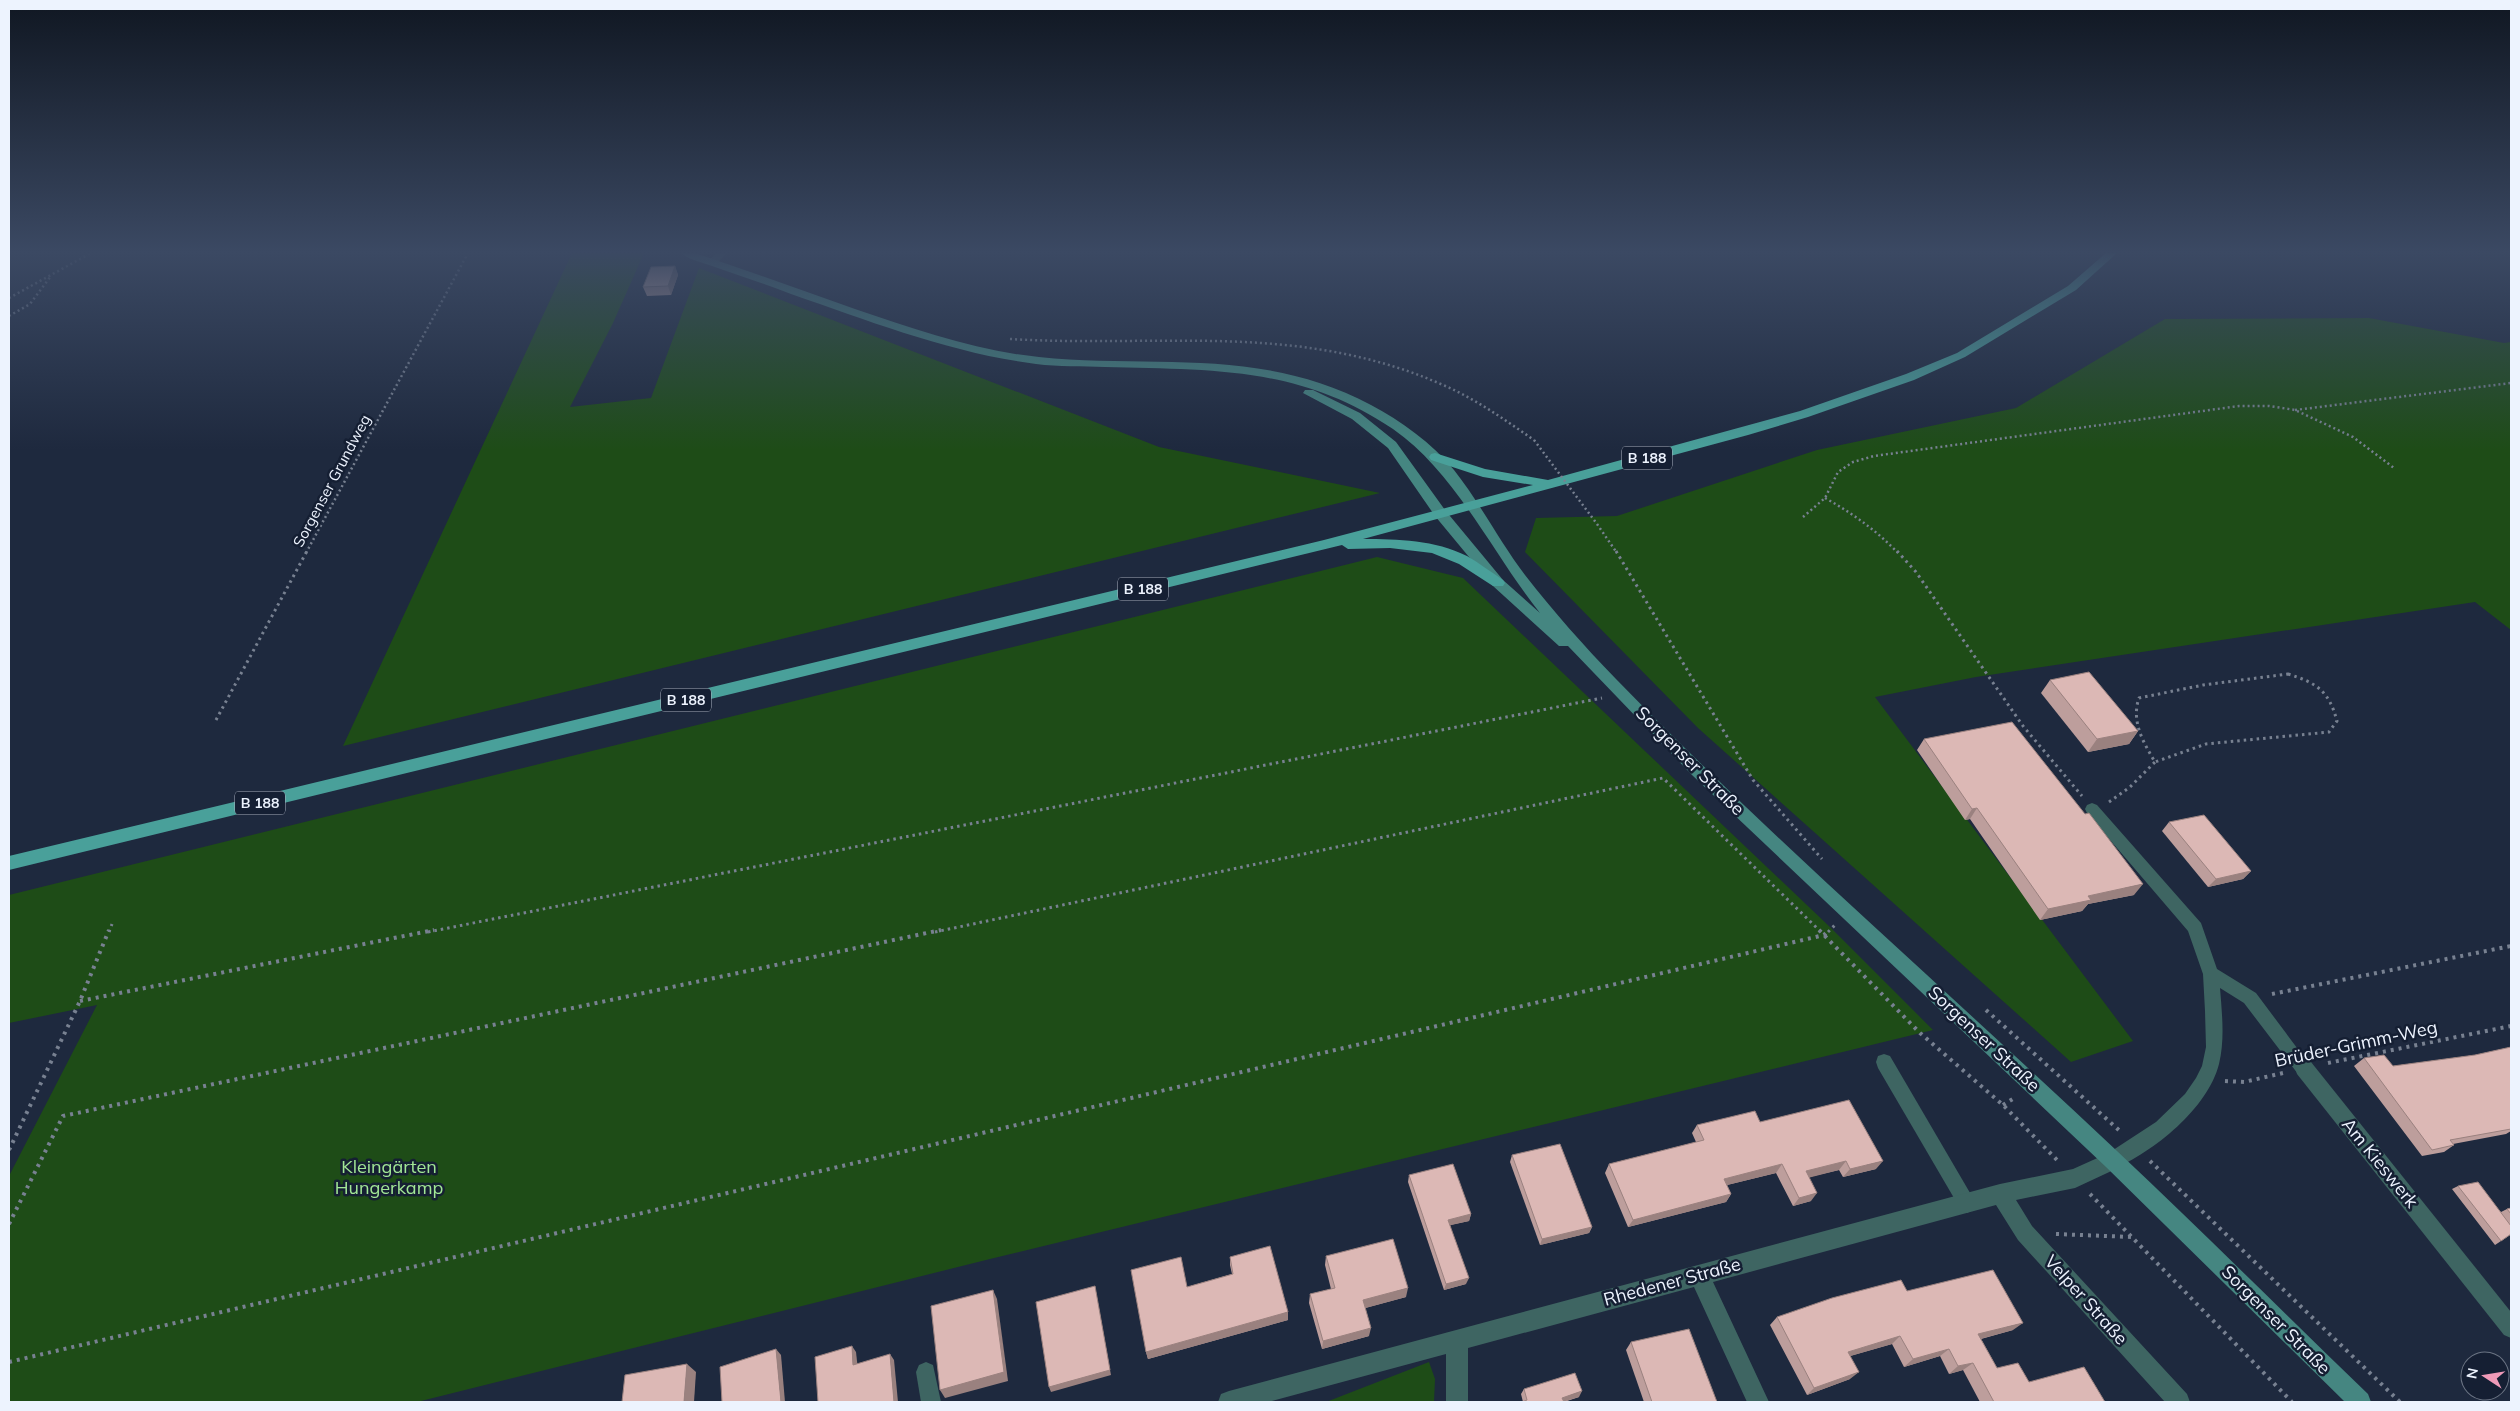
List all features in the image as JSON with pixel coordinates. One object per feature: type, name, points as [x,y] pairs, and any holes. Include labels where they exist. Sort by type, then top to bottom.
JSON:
[{"type":"main road","points":[[872,319],[925,337],[997,354],[1039,361],[1229,367],[1270,373],[1320,386],[1368,408],[1398,427],[1435,457],[1449,473],[1518,577],[1606,678]]},
{"type":"main road","name":"B 188","points":[[9,863],[1324,545],[1470,504],[1744,432],[1804,414],[1910,377],[1961,356],[2023,319]]},
{"type":"main road","points":[[1178,366],[1266,379],[1312,394],[1356,416],[1392,445],[1440,513],[1498,583]]},
{"type":"main road","points":[[1435,457],[1483,473],[1549,483]]},
{"type":"main road","points":[[1324,545],[1390,543],[1426,547],[1460,558],[1498,583],[1606,678]]},
{"type":"main road","name":"Sorgenser Straße","points":[[1606,678],[1698,771],[2113,1160],[2360,1402]]},
{"type":"street","name":"Am Kieswerk","points":[[2304,1068],[2511,1328]]},
{"type":"street","name":"Rhedener Straße","points":[[1229,1402],[2000,1194],[2075,1178],[2113,1160]]},
{"type":"street","name":"Velper Straße","points":[[2000,1194],[2025,1233],[2179,1402]]},
{"type":"street","points":[[1699,1275],[1758,1402]]},
{"type":"street","points":[[1457,1402],[1458,1339]]},
{"type":"lane","points":[[2092,809],[2195,928],[2211,974],[2214,1048],[2206,1079],[2174,1118],[2136,1147],[2113,1160]]},
{"type":"lane","points":[[2211,974],[2250,998]]},
{"type":"lane","name":"Am Kieswerk","points":[[2250,998],[2304,1068]]},
{"type":"lane","points":[[1884,1062],[1967,1204]]},
{"type":"lane","points":[[926,1372],[931,1402]]},
{"type":"path","name":"Sorgenser Grundweg","points":[[216,720],[432,319]]},
{"type":"path","points":[[1803,517],[1826,498],[1838,472],[1853,462],[1874,456],[2239,406],[2268,406],[2294,410],[2511,383]]},
{"type":"path","points":[[2294,410],[2353,437],[2394,468]]},
{"type":"path","points":[[1534,440],[1628,568],[1753,780],[1827,864]]},
{"type":"path","points":[[1826,498],[1850,512],[1882,536],[1916,572],[2023,726],[2092,809],[2108,803],[2130,787],[2155,762],[2206,744],[2329,732],[2337,720],[2332,702],[2313,682],[2288,674],[2203,685],[2139,698],[2134,712],[2144,744],[2155,762]]},
{"type":"path","points":[[80,1001],[1622,694]]},
{"type":"path","points":[[9,1224],[63,1116],[1663,778],[1824,935],[1920,1033],[2003,1105],[2292,1402]]},
{"type":"path","points":[[9,1362],[1824,935],[1830,928],[1850,915]]},
{"type":"path","points":[[9,1150],[80,1001],[112,924]]},
{"type":"path","points":[[2250,998],[2511,946]]},
{"type":"path","points":[[1983,1007],[2136,1147],[2400,1402]]},
{"type":"path","name":"Brüder-Grimm-Weg","points":[[2206,1079],[2244,1082],[2511,1026]]},
{"type":"path","points":[[2025,1233],[2132,1237]]},
{"type":"green space","points":[[541,319],[615,319],[570,407],[651,398],[680,319],[830,319],[1159,447],[1380,493],[343,746]]},
{"type":"green space","points":[[2165,319],[2374,319],[2504,343],[2511,342],[2511,630],[2475,602],[1976,677],[1875,697],[2133,1041],[2071,1062],[1698,728],[1525,552],[1536,518],[1617,516],[1817,450],[2016,408]]},
{"type":"green space","name":"Kleingärten Hungerkamp","points":[[1377,557],[1463,578],[1831,928],[1933,1030],[990,1259],[417,1402],[9,1402],[9,1176],[97,1005],[9,1023],[9,895]]},
{"type":"green space","points":[[1429,1362],[1435,1379],[1434,1402],[1326,1402]]},
{"type":"building","points":[[2089,672],[2138,731],[2097,739],[2050,680]]},
{"type":"building","points":[[2012,722],[2085,814],[2089,813],[2143,884],[2088,896],[2091,900],[2048,909],[1977,808],[1972,809],[1924,739]]},
{"type":"building","points":[[2204,815],[2251,871],[2216,879],[2169,822]]},
{"type":"building","points":[[2511,1047],[2511,1129],[2450,1140],[2454,1145],[2432,1150],[2364,1058],[2384,1055],[2393,1066],[2475,1055]]},
{"type":"building","points":[[1849,1100],[1883,1161],[1850,1169],[1846,1161],[1806,1171],[1817,1193],[1799,1198],[1782,1164],[1724,1179],[1731,1194],[1633,1220],[1609,1164],[1704,1140],[1697,1125],[1755,1111],[1760,1122]]},
{"type":"building","points":[[1560,1144],[1592,1227],[1542,1239],[1512,1155]]},
{"type":"building","points":[[1453,1164],[1471,1214],[1448,1220],[1469,1278],[1446,1284],[1409,1175]]},
{"type":"building","points":[[2478,1182],[2511,1226],[2511,1234],[2501,1241],[2458,1186]]},
{"type":"building","points":[[1393,1239],[1408,1288],[1363,1300],[1371,1328],[1323,1341],[1310,1294],[1335,1288],[1326,1256]]},
{"type":"building","points":[[1270,1246],[1288,1312],[1146,1352],[1131,1270],[1181,1257],[1187,1287],[1233,1274],[1230,1257]]},
{"type":"building","points":[[1993,1270],[2023,1323],[1978,1334],[1997,1368],[2018,1363],[2029,1382],[2084,1367],[2105,1402],[1994,1402],[1973,1363],[1958,1366],[1949,1349],[1913,1359],[1900,1336],[1848,1352],[1859,1372],[1814,1388],[1777,1317],[1832,1298],[1901,1280],[1907,1291]]},
{"type":"building","points":[[1095,1286],[1110,1370],[1049,1387],[1036,1302]]},
{"type":"building","points":[[993,1290],[1004,1372],[940,1390],[931,1306]]},
{"type":"building","points":[[1689,1329],[1717,1402],[1652,1402],[1631,1342]]},
{"type":"building","points":[[852,1346],[853,1365],[890,1354],[894,1402],[818,1402],[815,1357]]},
{"type":"building","points":[[776,1349],[781,1402],[722,1402],[720,1367]]},
{"type":"building","points":[[687,1364],[684,1402],[622,1402],[625,1375]]},
{"type":"building","points":[[1575,1373],[1582,1391],[1562,1398],[1564,1402],[1522,1402],[1527,1400],[1524,1389]]}]
